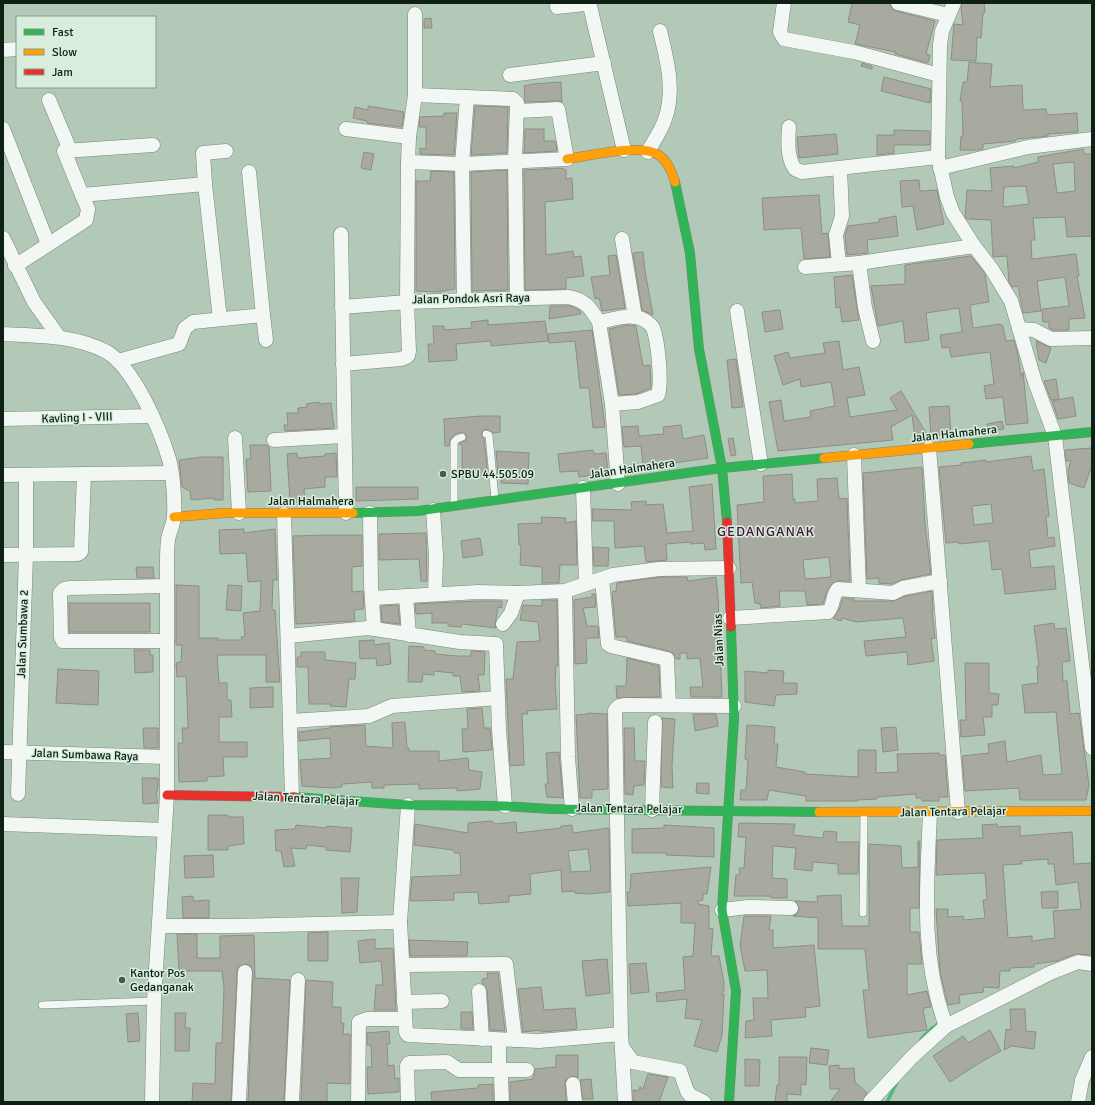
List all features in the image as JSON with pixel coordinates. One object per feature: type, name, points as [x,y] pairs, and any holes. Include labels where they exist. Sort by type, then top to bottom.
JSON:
[{"type":"street","points":[[784,3],[780,32],[784,39],[854,52],[939,75]]},
{"type":"street","points":[[898,3],[951,9],[942,31],[940,45],[939,163],[947,197],[953,213],[974,246],[991,268],[1011,301],[1035,382],[1055,436],[1088,689],[1092,748]]},
{"type":"street","points":[[557,7],[585,4],[590,6],[624,150]]},
{"type":"street","name":"Jalan Pondok Asri Raya","points":[[415,14],[415,96],[409,137],[408,162],[407,302],[568,297],[580,299],[593,311],[598,322],[612,404],[618,484]]},
{"type":"street","points":[[408,162],[462,164],[515,162],[567,159],[624,150],[648,152],[664,122],[670,93],[669,72],[660,31]]},
{"type":"street","points":[[3,50],[16,49]]},
{"type":"street","points":[[510,75],[604,63]]},
{"type":"street","points":[[415,96],[514,99],[517,103],[518,111],[515,162],[517,299]]},
{"type":"street","points":[[464,300],[462,164],[467,97]]},
{"type":"street","points":[[48,100],[70,150]]},
{"type":"street","points":[[518,111],[558,109],[567,159]]},
{"type":"street","points":[[789,127],[788,142],[790,158],[795,169],[802,172],[840,168],[939,163],[1028,147],[1092,139]]},
{"type":"street","points":[[3,129],[48,244]]},
{"type":"street","points":[[346,129],[409,137]]},
{"type":"street","points":[[15,266],[86,220],[88,209],[64,153],[70,150],[153,146]]},
{"type":"street","points":[[220,319],[203,153],[226,151]]},
{"type":"street","name":"Jalan Nias","points":[[648,152],[657,154],[668,164],[675,181],[690,253],[699,349],[722,468],[727,518],[734,706],[722,910],[725,936],[736,978],[729,1102]]},
{"type":"street","points":[[839,264],[836,234],[842,216],[840,168]]},
{"type":"street","points":[[249,172],[266,340]]},
{"type":"street","points":[[82,195],[205,184]]},
{"type":"street","points":[[340,234],[346,514]]},
{"type":"street","points":[[3,238],[15,266],[34,302],[60,337]]},
{"type":"street","points":[[622,239],[635,317]]},
{"type":"street","points":[[805,268],[859,263],[974,246]]},
{"type":"street","points":[[859,263],[865,308],[873,341]]},
{"type":"street","points":[[342,308],[407,302],[409,351],[408,356],[401,359],[343,364]]},
{"type":"street","points":[[737,311],[761,464]]},
{"type":"street","points":[[118,362],[179,344],[185,328],[193,322],[263,315]]},
{"type":"street","points":[[598,322],[635,317],[649,323],[653,328],[660,370],[660,387],[658,395],[638,402],[612,404]]},
{"type":"street","points":[[1019,329],[1034,330],[1051,339],[1092,338]]},
{"type":"street","points":[[3,334],[60,337],[76,341],[107,353],[118,362],[134,381],[152,416],[169,460],[174,517],[168,540],[167,795],[160,926],[154,1001],[152,1102]]},
{"type":"street","name":"Kavling I - VIII","points":[[3,419],[152,416]]},
{"type":"street","name":"Jalan Halmahera","points":[[174,517],[239,513],[346,514],[433,510],[495,499],[618,484],[722,468],[1092,432]]},
{"type":"street","points":[[274,440],[344,436]]},
{"type":"street","points":[[235,438],[239,513]]},
{"type":"street","points":[[929,448],[958,812]]},
{"type":"street","points":[[854,455],[859,590]]},
{"type":"street","points":[[3,555],[78,554],[81,552],[84,474]]},
{"type":"street","points":[[3,475],[171,474]]},
{"type":"street","name":"Jalan Sumbawa 2","points":[[18,794],[26,555],[26,475]]},
{"type":"street","points":[[583,488],[586,584]]},
{"type":"street","points":[[433,510],[436,556],[436,594]]},
{"type":"street","points":[[370,513],[371,585],[374,629]]},
{"type":"street","points":[[284,514],[292,797]]},
{"type":"street","points":[[372,598],[478,592],[518,593],[565,591],[614,575],[659,569],[729,568]]},
{"type":"street","points":[[602,579],[608,644],[667,659],[669,705]]},
{"type":"street","points":[[730,618],[828,612],[831,609],[837,590],[893,593],[903,588],[940,581]]},
{"type":"street","points":[[167,586],[70,588],[64,589],[60,593],[61,637],[63,641],[167,641]]},
{"type":"street","points":[[565,591],[568,758],[572,809]]},
{"type":"street","points":[[503,624],[511,613],[518,593]]},
{"type":"street","points":[[406,596],[409,635]]},
{"type":"street","points":[[288,636],[332,631],[374,629],[395,631],[409,635],[496,644],[505,806]]},
{"type":"street","points":[[290,721],[369,716],[392,706],[498,698]]},
{"type":"street","points":[[625,1102],[621,1040],[616,708],[624,705],[734,706]]},
{"type":"street","points":[[652,810],[654,722]]},
{"type":"street","name":"Jalan Sumbawa Raya","points":[[3,752],[166,757]]},
{"type":"street","name":"Jalan Tentara Pelajar","points":[[167,795],[292,797],[408,805],[505,806],[617,810],[864,813],[1092,811]]},
{"type":"street","points":[[408,805],[400,922],[406,1032],[410,1036],[482,1039],[621,1040]]},
{"type":"street","points":[[930,813],[925,907],[931,968],[937,998],[946,1026]]},
{"type":"street","points":[[3,824],[164,830]]},
{"type":"street","points":[[722,910],[748,907],[791,908]]},
{"type":"street","points":[[160,926],[234,926],[400,922]]},
{"type":"street","points":[[870,1102],[912,1056],[946,1026],[1050,972],[1078,962],[1092,964]]},
{"type":"street","points":[[403,964],[506,964],[515,1040]]},
{"type":"street","points":[[239,1102],[245,972]]},
{"type":"street","points":[[292,1102],[298,980]]},
{"type":"street","points":[[479,991],[482,1039]]},
{"type":"street","points":[[404,1002],[442,1001]]},
{"type":"street","points":[[358,1102],[359,1022],[367,1019],[405,1019]]},
{"type":"street","points":[[621,1040],[633,1062],[680,1071],[687,1092],[704,1102]]},
{"type":"street","points":[[499,1045],[502,1102]]},
{"type":"street","points":[[1078,1102],[1082,1080],[1092,1057]]},
{"type":"street","points":[[408,1102],[407,1066],[409,1063],[447,1062],[459,1070],[500,1074],[527,1070]]},
{"type":"street","points":[[573,1084],[575,1102]]},
{"type":"lane","points":[[486,434],[489,435],[495,499]]},
{"type":"lane","points":[[454,506],[454,442],[456,439],[462,437]]},
{"type":"lane","points":[[863,913],[864,813]]},
{"type":"lane","points":[[42,1005],[154,1001]]},
{"type":"building","points":[[852,3],[890,3],[892,9],[896,11],[935,21],[926,54],[930,55],[928,63],[895,54],[896,52],[855,44],[860,25],[848,22]]},
{"type":"building","points":[[962,3],[984,3],[985,12],[983,13],[981,38],[977,37],[976,61],[951,60],[954,24],[963,25],[961,8]]},
{"type":"building","points":[[431,18],[432,28],[424,28],[424,19]]},
{"type":"building","points":[[969,62],[992,64],[990,87],[1022,85],[1023,110],[1046,109],[1047,115],[1077,113],[1078,132],[1048,134],[1048,136],[983,144],[983,149],[977,150],[960,150],[961,136],[963,136],[962,101],[960,101],[963,82],[967,82]]},
{"type":"building","points":[[862,63],[872,66],[872,69],[861,66]]},
{"type":"building","points":[[884,77],[931,89],[930,103],[881,91]]},
{"type":"building","points":[[561,82],[562,102],[525,102],[524,86]]},
{"type":"building","points":[[368,106],[404,112],[402,127],[367,123],[367,121],[353,118],[355,107],[368,110]]},
{"type":"building","points":[[475,106],[508,107],[507,153],[471,155]]},
{"type":"building","points":[[444,113],[457,113],[454,155],[420,154],[420,148],[426,149],[426,127],[419,127],[420,117],[444,116]]},
{"type":"building","points":[[525,129],[544,129],[544,141],[555,141],[557,151],[524,153]]},
{"type":"building","points":[[894,130],[930,131],[930,145],[894,145],[894,153],[877,155],[877,135],[894,135]]},
{"type":"building","points":[[836,134],[838,154],[799,158],[797,137]]},
{"type":"building","points":[[1083,149],[1084,154],[1092,154],[1092,236],[1067,237],[1065,217],[1033,218],[1035,240],[1031,240],[1032,259],[1076,254],[1079,276],[1077,276],[1085,318],[1069,319],[1069,330],[1053,330],[1049,328],[1049,322],[1043,322],[1042,309],[1069,306],[1065,277],[1037,281],[1041,311],[1023,313],[1018,286],[1012,287],[1009,282],[1007,256],[993,257],[991,220],[967,219],[965,217],[967,190],[992,191],[990,168],[1014,166],[1014,168],[1038,162],[1038,157]],"holes":[[[1074,162],[1075,191],[1057,193],[1053,164]],[[1026,186],[1029,204],[1003,207],[1004,187]]]},
{"type":"building","points":[[364,152],[374,154],[371,170],[361,168]]},
{"type":"building","points":[[560,168],[566,170],[566,179],[572,178],[573,199],[545,202],[546,255],[573,251],[574,257],[581,256],[584,276],[566,278],[566,289],[525,290],[524,170]]},
{"type":"building","points":[[507,170],[508,290],[472,291],[471,172]]},
{"type":"building","points":[[431,171],[454,172],[455,289],[437,292],[416,291],[416,181],[430,181]]},
{"type":"building","points":[[919,180],[920,191],[937,190],[944,224],[917,230],[913,206],[902,207],[900,181]]},
{"type":"building","points":[[819,195],[822,234],[828,233],[830,257],[804,259],[801,228],[764,230],[762,198]]},
{"type":"building","points":[[896,216],[898,236],[867,240],[868,253],[847,255],[845,236],[848,226],[879,222],[879,219]]},
{"type":"building","points":[[643,252],[653,315],[642,310],[633,253]]},
{"type":"building","points":[[616,255],[625,308],[602,311],[599,298],[595,299],[591,277],[610,275],[608,256]]},
{"type":"building","points":[[971,256],[985,274],[989,302],[970,305],[973,328],[1000,324],[1003,326],[1006,341],[1014,340],[1021,377],[1023,372],[1028,423],[1006,425],[1003,397],[986,399],[984,386],[994,384],[990,352],[951,357],[949,347],[942,348],[940,335],[962,332],[959,308],[926,313],[929,340],[905,343],[903,321],[878,326],[871,286],[905,284],[905,265]]},
{"type":"building","points":[[852,275],[859,320],[842,322],[840,307],[836,308],[834,277]]},
{"type":"building","points":[[550,306],[571,306],[580,311],[581,314],[549,319]]},
{"type":"building","points":[[780,310],[783,329],[765,332],[762,312]]},
{"type":"building","points":[[488,320],[488,325],[545,321],[548,341],[491,346],[491,341],[456,344],[457,360],[429,362],[428,344],[434,344],[433,326],[444,326],[444,330],[472,328],[471,322]]},
{"type":"building","points":[[627,325],[636,326],[643,366],[650,365],[651,388],[636,394],[619,395],[609,329]]},
{"type":"building","points":[[592,330],[605,427],[593,428],[589,388],[580,388],[575,341],[549,343],[548,334]]},
{"type":"building","points":[[839,341],[843,370],[859,367],[865,395],[847,398],[850,417],[897,410],[890,398],[901,391],[928,436],[915,438],[912,415],[891,427],[893,440],[778,451],[769,402],[781,400],[784,421],[811,417],[810,411],[835,406],[831,382],[801,387],[800,379],[783,385],[774,356],[788,352],[790,358],[825,353],[823,343]]},
{"type":"building","points":[[1036,341],[1051,348],[1046,363],[1039,360]]},
{"type":"building","points":[[736,359],[743,407],[732,408],[727,360]]},
{"type":"building","points":[[1056,379],[1059,399],[1051,400],[1044,381]]},
{"type":"building","points":[[1073,397],[1076,416],[1058,419],[1052,401]]},
{"type":"building","points":[[319,402],[319,404],[331,403],[334,428],[285,431],[284,425],[288,425],[287,413],[298,413],[298,408],[307,407],[306,404]]},
{"type":"building","points":[[949,406],[951,434],[931,436],[929,407]]},
{"type":"building","points":[[500,416],[500,432],[493,433],[485,429],[481,433],[484,439],[488,475],[462,476],[462,445],[459,444],[466,440],[467,436],[462,432],[455,434],[450,440],[449,446],[445,446],[444,419]]},
{"type":"building","points":[[1002,421],[1004,429],[988,431],[987,424]]},
{"type":"building","points":[[681,425],[683,439],[704,435],[708,458],[667,464],[667,462],[643,465],[641,446],[624,447],[622,427],[638,426],[639,436],[664,434],[663,427]]},
{"type":"building","points":[[733,438],[736,455],[731,456],[728,439]]},
{"type":"building","points":[[250,445],[267,445],[269,447],[271,491],[248,492],[246,459],[251,459]]},
{"type":"building","points":[[1092,448],[1092,465],[1084,488],[1069,483],[1068,471],[1071,460],[1066,461],[1065,450]]},
{"type":"building","points":[[593,450],[594,454],[606,453],[608,473],[579,477],[578,471],[560,472],[558,454]]},
{"type":"building","points":[[496,451],[529,453],[528,484],[501,483],[502,474],[498,474]]},
{"type":"building","points":[[297,453],[298,458],[325,456],[325,454],[336,453],[337,477],[325,477],[325,487],[304,489],[305,502],[290,502],[287,454]]},
{"type":"building","points":[[1031,456],[1033,471],[1044,469],[1049,516],[1046,517],[1048,538],[1054,537],[1055,546],[1029,550],[1031,568],[1054,566],[1056,589],[1005,594],[1002,569],[992,570],[989,541],[959,544],[959,542],[946,543],[939,467],[961,465],[961,463],[986,460],[986,462]],"holes":[[[991,504],[993,523],[974,525],[972,506]]]},
{"type":"building","points":[[202,457],[223,457],[223,500],[214,500],[214,498],[191,500],[190,491],[182,487],[179,460]]},
{"type":"building","points":[[922,467],[925,524],[931,574],[901,580],[891,584],[879,583],[879,578],[867,579],[863,473]]},
{"type":"building","points":[[792,474],[793,500],[795,499],[795,503],[818,501],[817,479],[837,478],[839,499],[847,498],[850,581],[838,581],[832,584],[827,591],[823,604],[807,605],[805,591],[779,591],[780,606],[761,608],[760,604],[755,603],[752,582],[741,583],[737,505],[764,502],[763,476]],"holes":[[[829,557],[831,577],[805,579],[803,560]]]},
{"type":"building","points":[[712,484],[716,549],[705,550],[704,543],[691,544],[691,542],[666,544],[667,560],[646,562],[644,546],[615,548],[614,521],[593,521],[592,509],[632,510],[631,502],[646,501],[646,505],[663,504],[667,533],[693,531],[689,487]]},
{"type":"building","points":[[356,487],[418,487],[418,499],[356,501]]},
{"type":"building","points":[[541,517],[566,518],[565,523],[576,521],[577,565],[560,565],[559,583],[542,583],[542,567],[520,565],[521,545],[519,545],[518,524],[542,523]]},
{"type":"building","points":[[244,529],[244,533],[275,529],[277,580],[273,580],[272,610],[275,610],[280,682],[266,682],[266,655],[217,655],[219,683],[227,683],[227,700],[231,700],[232,717],[219,717],[219,742],[247,742],[247,757],[223,757],[224,776],[207,777],[207,781],[179,782],[178,743],[183,743],[182,728],[188,728],[186,676],[177,677],[176,663],[181,662],[182,645],[176,645],[176,585],[199,586],[199,638],[242,640],[241,637],[245,636],[243,613],[260,611],[261,581],[248,582],[246,553],[220,554],[219,530]]},
{"type":"building","points":[[426,533],[427,581],[421,581],[419,559],[379,560],[379,534]]},
{"type":"building","points":[[362,535],[362,566],[352,567],[352,592],[363,591],[364,609],[354,610],[355,621],[296,624],[293,536]]},
{"type":"building","points":[[480,538],[483,555],[463,558],[461,541]]},
{"type":"building","points":[[593,547],[609,548],[608,566],[594,566]]},
{"type":"building","points":[[136,567],[153,567],[154,578],[137,578]]},
{"type":"building","points":[[660,577],[687,577],[688,581],[716,577],[722,697],[691,697],[690,687],[703,687],[700,658],[687,659],[687,653],[680,653],[680,659],[676,659],[674,654],[669,651],[627,641],[627,637],[616,637],[612,592],[616,591],[617,583]]},
{"type":"building","points":[[228,585],[242,586],[241,611],[226,610]]},
{"type":"building","points":[[932,591],[932,610],[935,638],[931,639],[934,661],[908,665],[907,652],[866,656],[864,641],[906,637],[903,618],[856,622],[842,618],[841,621],[833,618],[839,610],[843,598],[854,599],[853,601],[892,601],[906,596]]},
{"type":"building","points":[[592,594],[595,594],[596,607],[583,608],[587,626],[598,626],[599,638],[586,638],[587,663],[575,664],[574,600],[592,597]]},
{"type":"building","points":[[542,600],[557,600],[558,666],[556,666],[555,682],[557,709],[527,711],[528,714],[522,714],[524,765],[510,766],[506,679],[513,679],[517,642],[540,641],[538,622],[520,620],[523,605],[542,606]]},
{"type":"building","points":[[502,601],[502,608],[498,607],[495,624],[496,628],[462,624],[461,627],[448,626],[448,623],[432,623],[432,613],[416,614],[415,604]]},
{"type":"building","points":[[69,603],[150,603],[150,632],[69,632]]},
{"type":"building","points":[[398,605],[400,624],[382,622],[381,606]]},
{"type":"building","points":[[1054,623],[1055,629],[1066,628],[1070,661],[1062,662],[1063,681],[1067,681],[1070,714],[1079,713],[1089,785],[1086,800],[1020,800],[1019,788],[965,791],[962,756],[989,753],[988,744],[1005,741],[1007,762],[1041,755],[1043,775],[1062,774],[1056,712],[1025,713],[1022,685],[1038,683],[1037,666],[1039,666],[1034,626]]},
{"type":"building","points":[[374,640],[374,645],[389,643],[391,664],[377,666],[376,658],[360,659],[359,641]]},
{"type":"building","points":[[409,646],[424,647],[424,650],[435,651],[435,654],[457,656],[471,656],[471,651],[485,652],[484,675],[478,675],[480,691],[462,692],[460,676],[453,676],[453,673],[434,671],[434,675],[423,674],[422,682],[408,682]]},
{"type":"building","points":[[134,650],[150,650],[150,655],[153,655],[153,672],[135,673]]},
{"type":"building","points":[[301,652],[325,652],[325,660],[356,663],[355,679],[349,679],[346,707],[330,706],[331,704],[309,704],[308,667],[297,667],[297,657],[301,657]]},
{"type":"building","points":[[627,658],[659,666],[660,697],[617,698],[616,686],[626,686]]},
{"type":"building","points":[[965,663],[989,663],[989,693],[999,694],[998,705],[992,705],[992,717],[983,717],[985,735],[961,737],[960,720],[966,720]]},
{"type":"building","points":[[58,669],[99,671],[98,705],[56,703]]},
{"type":"building","points":[[768,670],[784,671],[783,683],[797,683],[797,694],[776,695],[774,706],[745,702],[745,671],[768,673]]},
{"type":"building","points":[[273,687],[273,707],[250,708],[250,688]]},
{"type":"building","points":[[482,708],[484,728],[490,728],[492,750],[463,752],[462,729],[468,729],[467,709]]},
{"type":"building","points":[[588,713],[607,714],[608,789],[592,790],[592,798],[580,798],[576,715]]},
{"type":"building","points":[[693,714],[716,714],[718,726],[695,731]]},
{"type":"building","points":[[662,718],[675,719],[672,766],[673,788],[661,787]]},
{"type":"building","points":[[405,722],[407,748],[409,748],[409,751],[439,751],[439,761],[468,758],[469,770],[482,772],[480,789],[457,791],[457,788],[419,789],[419,784],[384,785],[384,788],[372,788],[372,782],[342,784],[342,787],[330,788],[302,786],[300,760],[331,758],[330,738],[299,741],[299,732],[330,728],[329,727],[365,725],[366,746],[393,748],[392,723]]},
{"type":"building","points":[[747,725],[775,727],[774,744],[778,744],[776,767],[805,772],[805,774],[858,777],[858,750],[876,750],[876,773],[898,772],[897,754],[939,753],[939,755],[945,755],[948,797],[939,797],[939,801],[922,801],[922,798],[916,798],[916,794],[877,797],[877,799],[857,801],[806,801],[806,796],[769,790],[767,800],[740,800],[741,790],[746,790],[748,760],[745,759]]},
{"type":"building","points":[[896,727],[898,750],[883,752],[881,728]]},
{"type":"building","points":[[143,728],[158,728],[158,748],[144,748]]},
{"type":"building","points":[[624,728],[634,728],[635,761],[645,761],[644,785],[634,786],[633,795],[625,794]]},
{"type":"building","points":[[559,752],[563,798],[547,797],[545,784],[548,784],[546,753]]},
{"type":"building","points":[[142,778],[158,778],[158,788],[156,794],[158,803],[143,804]]},
{"type":"building","points":[[697,783],[709,783],[709,794],[696,793]]},
{"type":"building","points":[[208,815],[243,817],[244,844],[228,846],[228,850],[208,850]]},
{"type":"building","points":[[492,821],[495,824],[516,822],[517,833],[561,828],[561,826],[572,825],[573,833],[609,828],[610,892],[588,894],[575,893],[575,891],[562,892],[561,870],[530,874],[531,894],[509,896],[509,902],[479,904],[478,892],[454,893],[454,900],[410,901],[412,877],[461,875],[460,853],[454,853],[454,850],[414,845],[415,824],[468,833],[468,823]],"holes":[[[588,849],[591,871],[571,872],[568,851]]]},
{"type":"building","points":[[739,823],[795,824],[793,835],[823,838],[824,831],[837,832],[836,842],[859,842],[858,874],[838,874],[838,864],[813,862],[812,871],[794,869],[796,848],[773,846],[772,878],[787,879],[787,898],[771,898],[771,896],[734,896],[736,875],[740,874],[739,868],[744,868],[746,837],[738,837]]},
{"type":"building","points":[[997,824],[997,827],[1020,826],[1020,836],[1072,832],[1074,864],[1092,863],[1092,955],[1075,954],[1057,961],[1034,964],[1034,967],[1010,968],[1010,971],[1000,971],[999,988],[983,987],[984,992],[959,995],[960,1003],[948,1005],[940,972],[936,909],[948,909],[948,917],[963,916],[964,920],[985,918],[983,900],[987,900],[985,873],[936,875],[937,840],[983,838],[982,825]],"holes":[[[1048,859],[1048,864],[1054,864],[1056,885],[1078,882],[1081,909],[1053,911],[1055,938],[1032,941],[1032,936],[1008,938],[1003,865],[1022,864],[1021,861]]]},
{"type":"building","points":[[296,825],[327,828],[327,826],[352,828],[350,852],[326,850],[326,847],[307,845],[306,849],[291,848],[295,866],[284,867],[281,851],[276,851],[275,830],[295,829]]},
{"type":"building","points":[[664,825],[714,828],[714,857],[666,855],[666,853],[632,853],[632,829],[664,828]]},
{"type":"building","points":[[918,841],[920,841],[919,908],[910,908],[910,932],[919,932],[922,964],[907,964],[907,995],[927,991],[931,1007],[924,1008],[923,1010],[927,1030],[868,1038],[863,990],[869,990],[865,949],[818,949],[818,918],[793,916],[798,913],[799,909],[795,901],[818,902],[817,896],[841,895],[842,926],[869,926],[869,844],[901,846],[902,868],[918,867]]},
{"type":"building","points":[[213,855],[214,877],[185,878],[184,856]]},
{"type":"building","points":[[711,867],[707,894],[703,894],[703,900],[698,901],[698,904],[709,906],[709,928],[713,929],[711,956],[719,956],[724,982],[724,990],[722,994],[724,994],[722,1035],[717,1052],[694,1046],[702,1020],[685,1018],[687,999],[657,1002],[656,993],[685,990],[683,957],[693,956],[695,923],[681,923],[681,903],[628,906],[627,892],[630,892],[631,874]]},
{"type":"building","points":[[341,878],[359,878],[357,912],[342,913]]},
{"type":"building","points":[[1058,891],[1058,908],[1042,908],[1041,892]]},
{"type":"building","points":[[193,896],[194,901],[209,900],[209,918],[183,918],[182,897]]},
{"type":"building","points":[[744,916],[771,916],[769,930],[773,930],[773,948],[814,945],[820,1006],[805,1008],[806,1017],[771,1020],[772,1036],[745,1038],[746,1021],[754,1020],[753,998],[768,998],[767,970],[745,971],[740,945]]},
{"type":"building","points":[[328,932],[328,961],[308,961],[308,933]]},
{"type":"building","points":[[177,934],[197,934],[197,958],[220,958],[220,936],[254,935],[255,978],[290,980],[284,1102],[248,1102],[253,972],[250,965],[245,964],[238,967],[237,972],[231,1102],[192,1102],[193,1083],[215,1084],[216,1043],[222,1043],[224,988],[222,971],[179,971]]},
{"type":"building","points":[[375,939],[375,949],[393,948],[396,1010],[374,1010],[376,985],[383,985],[381,961],[360,963],[358,941]]},
{"type":"building","points":[[409,940],[468,942],[467,956],[410,956]]},
{"type":"building","points":[[607,959],[610,993],[586,996],[582,961]]},
{"type":"building","points":[[646,963],[649,992],[631,994],[629,964]]},
{"type":"building","points":[[487,973],[498,973],[505,1031],[490,1030],[487,990],[482,983],[482,979],[488,978]]},
{"type":"building","points":[[306,980],[333,982],[332,1007],[341,1007],[341,1023],[344,1023],[343,1034],[350,1034],[350,1084],[327,1083],[327,1102],[301,1102]]},
{"type":"building","points":[[541,987],[544,1010],[575,1008],[577,1029],[523,1032],[518,989]]},
{"type":"building","points":[[1010,1009],[1025,1009],[1026,1031],[1036,1032],[1034,1049],[1012,1046],[1004,1050],[1006,1029],[1011,1030]]},
{"type":"building","points":[[461,1012],[472,1012],[473,1029],[461,1029]]},
{"type":"building","points":[[138,1013],[140,1041],[128,1042],[126,1014]]},
{"type":"building","points":[[175,1013],[186,1013],[185,1028],[190,1028],[189,1051],[175,1051]]},
{"type":"building","points":[[990,1030],[1001,1051],[950,1082],[933,1056],[963,1036],[968,1043]]},
{"type":"building","points":[[389,1031],[390,1044],[387,1044],[388,1066],[394,1065],[395,1079],[399,1078],[399,1092],[368,1094],[367,1067],[372,1067],[371,1045],[367,1045],[367,1033]]},
{"type":"building","points":[[811,1048],[829,1050],[827,1065],[809,1063]]},
{"type":"building","points":[[556,1055],[578,1055],[578,1078],[572,1076],[565,1081],[566,1102],[510,1102],[510,1082],[533,1079],[535,1069],[556,1067]]},
{"type":"building","points":[[779,1057],[807,1057],[806,1085],[801,1084],[801,1095],[787,1094],[787,1102],[775,1102],[777,1085],[779,1085]]},
{"type":"building","points":[[745,1059],[760,1060],[759,1086],[745,1086]]},
{"type":"building","points":[[839,1065],[839,1069],[854,1068],[855,1082],[867,1093],[862,1102],[830,1102],[840,1089],[830,1089],[829,1066]]},
{"type":"building","points":[[648,1074],[668,1077],[659,1102],[633,1102],[633,1090],[638,1091],[640,1087],[643,1089]]},
{"type":"building","points":[[591,1079],[593,1099],[583,1099],[580,1080]]},
{"type":"building","points":[[493,1084],[493,1102],[432,1102],[431,1092],[478,1088],[478,1085]]},
{"type":"waterway","points":[[921,1039],[932,1028],[939,1024]]},
{"type":"waterway","points":[[887,1102],[897,1082]]},
{"type":"traffic: fast","points":[[675,182],[690,253],[699,349],[722,468],[727,522]]},
{"type":"traffic: fast","points":[[969,444],[1092,432]]},
{"type":"traffic: fast","points":[[353,513],[418,511],[722,468],[824,458]]},
{"type":"traffic: fast","points":[[729,1102],[736,991],[722,910],[734,719],[731,627]]},
{"type":"traffic: fast","points":[[294,797],[408,805],[505,806],[551,809],[819,812]]},
{"type":"traffic: slow","points":[[567,159],[626,150],[648,151],[657,154],[664,159],[671,170],[675,182]]},
{"type":"traffic: slow","points":[[824,458],[969,444]]},
{"type":"traffic: slow","points":[[174,517],[224,513],[353,513]]},
{"type":"traffic: slow","points":[[819,812],[1092,811]]},
{"type":"traffic: jam","points":[[727,522],[731,627]]},
{"type":"traffic: jam","points":[[167,795],[294,797]]},
{"type":"place","name":"SPBU 44.505.09","points":[[443,474]]},
{"type":"place","name":"Kantor Pos Gedanganak","points":[[122,980]]},
{"type":"district","name":"GEDANGANAK","points":[[766,531]]}]
